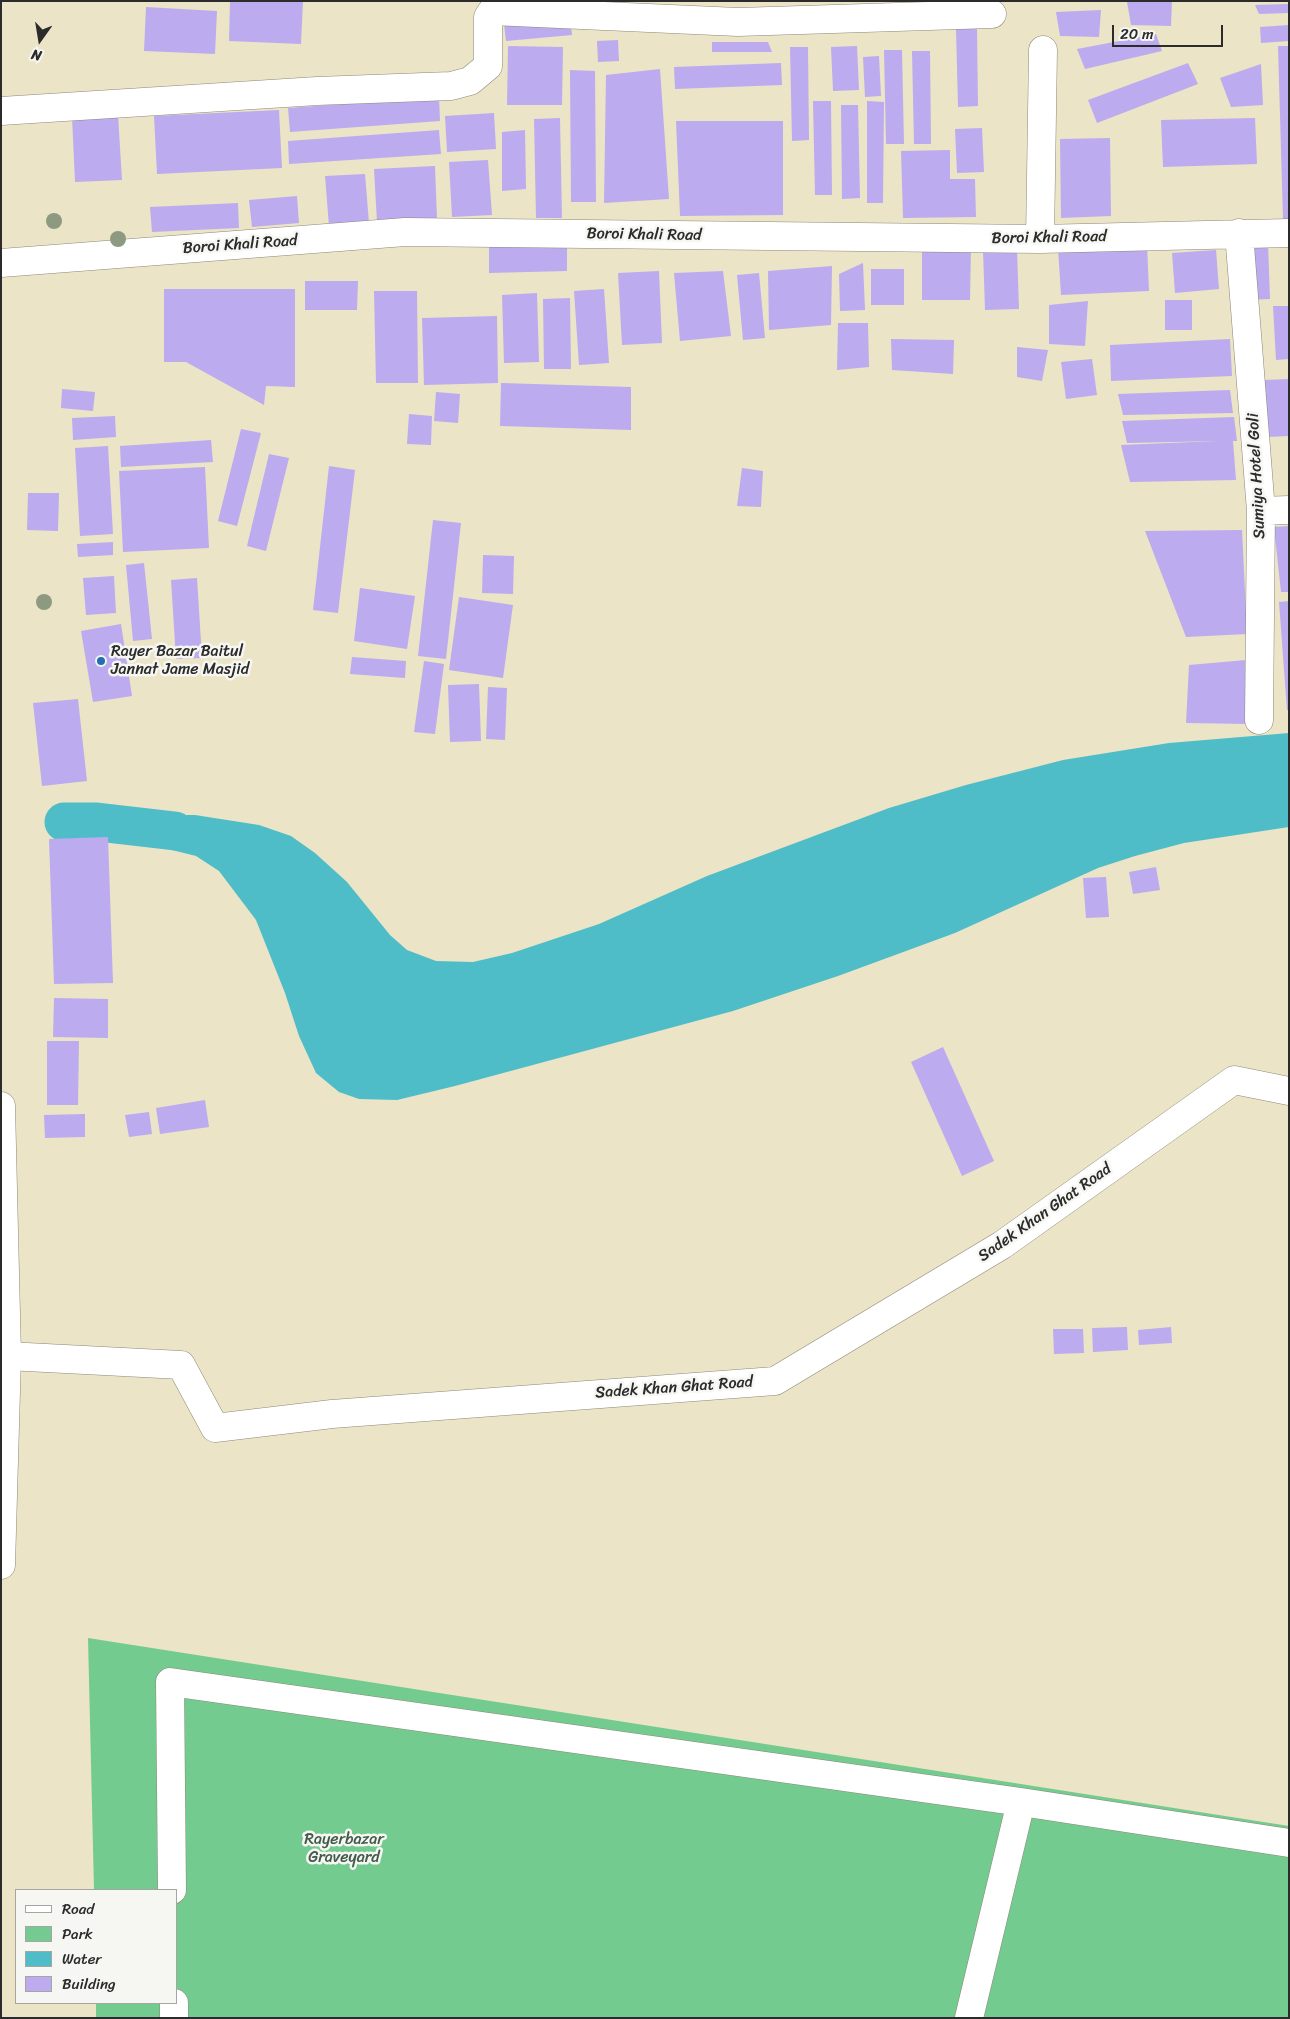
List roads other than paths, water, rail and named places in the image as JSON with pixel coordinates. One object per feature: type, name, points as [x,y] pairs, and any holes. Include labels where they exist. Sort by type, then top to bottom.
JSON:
[{"type":"main road","points":[[1,111],[317,91],[451,86],[470,81],[488,66],[488,17],[492,10],[992,14]]},
{"type":"main road","points":[[1040,239],[1044,50]]},
{"type":"main road","name":"Boroi Khali Road","points":[[1,263],[405,232],[1040,239],[1289,233]]},
{"type":"main road","name":"Sumiya Hotel Goli","points":[[1239,233],[1261,510],[1259,720]]},
{"type":"main road","points":[[1261,510],[1289,510]]},
{"type":"main road","name":"Sadek Khan Ghat Road","points":[[7,1356],[181,1365],[215,1428],[332,1414],[775,1381],[1002,1245],[1234,1080],[1289,1090]]},
{"type":"main road","points":[[1,1106],[7,1356],[1,1565]]},
{"type":"main road","points":[[172,1889],[170,1682],[1021,1802],[1289,1843]]},
{"type":"main road","points":[[968,2018],[1021,1802]]},
{"type":"main road","points":[[174,2004],[174,2018]]},
{"type":"water","points":[[1289,733],[1289,827],[1184,843],[1135,856],[1098,868],[955,933],[838,976],[733,1011],[397,1100],[359,1099],[339,1092],[316,1073],[299,1036],[285,993],[256,920],[219,871],[196,856],[132,840],[123,835],[121,827],[126,822],[171,815],[195,815],[259,825],[291,836],[315,853],[347,882],[390,935],[407,950],[436,961],[473,962],[512,953],[599,924],[707,876],[889,808],[966,785],[1063,760],[1169,743]]},
{"type":"waterway","points":[[64,822],[97,822],[175,831]]},
{"type":"place","name":"Rayer Bazar Baitul Jannat Jame Masjid","points":[[101,661]]},
{"type":"park label","name":"Rayerbazar Graveyard","points":[[344,1849]]}]
